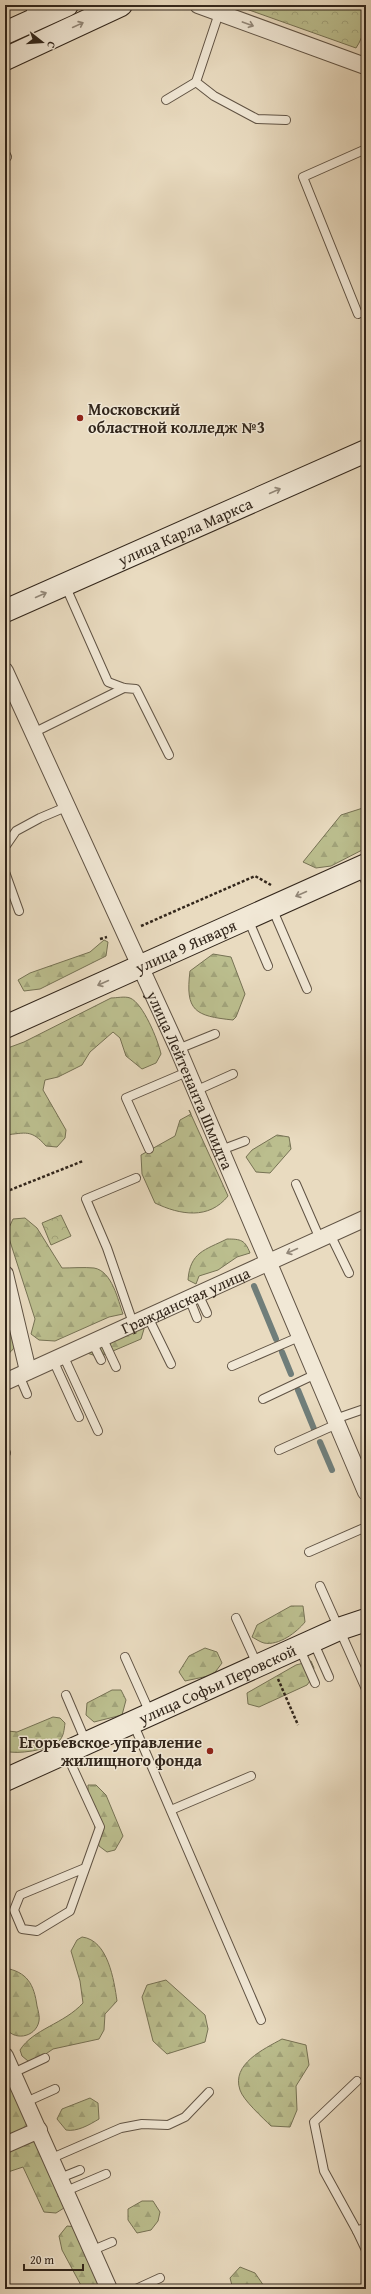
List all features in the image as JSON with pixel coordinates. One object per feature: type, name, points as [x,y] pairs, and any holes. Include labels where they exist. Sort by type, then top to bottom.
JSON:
[{"type":"street","points":[[5,34],[32,12],[67,5]]},
{"type":"street","points":[[5,60],[121,5]]},
{"type":"street","points":[[198,5],[366,66]]},
{"type":"street","name":"улица Карла Маркса","points":[[5,611],[366,451]]},
{"type":"street","name":"улица Лейтенанта Шмидта","points":[[5,671],[138,967],[178,1049],[366,1492]]},
{"type":"street","name":"улица 9 Января","points":[[5,1027],[295,897],[364,871]]},
{"type":"street","name":"Гражданская улица","points":[[18,1376],[366,1218]]},
{"type":"street","points":[[5,1274],[18,1376]]},
{"type":"street","name":"улица Софьи Перовской","points":[[5,1780],[339,1629],[366,1620]]},
{"type":"street","points":[[5,2056],[52,2158],[109,2289]]},
{"type":"street","points":[[5,2145],[39,2130]]},
{"type":"lane","points":[[166,100],[196,82],[220,13]]},
{"type":"lane","points":[[196,82],[214,96],[257,119],[286,120]]},
{"type":"lane","points":[[358,314],[303,177],[366,149]]},
{"type":"lane","points":[[64,584],[108,682],[124,688],[136,689],[169,755]]},
{"type":"lane","points":[[33,733],[124,688]]},
{"type":"lane","points":[[5,847],[16,831],[40,818],[66,807]]},
{"type":"lane","points":[[5,872],[19,911]]},
{"type":"lane","points":[[271,908],[307,989]]},
{"type":"lane","points":[[248,918],[268,966]]},
{"type":"lane","points":[[178,1049],[215,1034]]},
{"type":"lane","points":[[149,1150],[126,1098],[187,1072]]},
{"type":"lane","points":[[195,1091],[233,1074]]},
{"type":"lane","points":[[221,1150],[245,1141]]},
{"type":"lane","points":[[133,1323],[107,1248],[86,1199],[136,1178]]},
{"type":"lane","points":[[296,1184],[325,1237],[349,1273]]},
{"type":"lane","points":[[193,1296],[207,1313]]},
{"type":"lane","points":[[193,1296],[197,1318]]},
{"type":"lane","points":[[148,1316],[171,1364]]},
{"type":"lane","points":[[232,1366],[299,1337]]},
{"type":"lane","points":[[97,1340],[101,1360]]},
{"type":"lane","points":[[97,1340],[116,1367]]},
{"type":"lane","points":[[58,1358],[78,1417]]},
{"type":"lane","points":[[58,1358],[98,1431]]},
{"type":"lane","points":[[263,1398],[316,1374]]},
{"type":"lane","points":[[18,1376],[27,1394]]},
{"type":"lane","points":[[279,1450],[364,1409]]},
{"type":"lane","points":[[309,1552],[366,1527]]},
{"type":"lane","points":[[320,1586],[366,1689]]},
{"type":"lane","points":[[236,1618],[264,1663]]},
{"type":"lane","points":[[306,1644],[329,1677]]},
{"type":"lane","points":[[306,1644],[315,1683]]},
{"type":"lane","points":[[125,1657],[170,1810],[261,2020]]},
{"type":"lane","points":[[66,1695],[87,1743]]},
{"type":"lane","points":[[65,1753],[100,1827],[70,1911],[37,1931],[22,1929],[14,1910],[20,1895],[85,1868]]},
{"type":"lane","points":[[170,1810],[251,1776]]},
{"type":"lane","points":[[13,2073],[45,2058]]},
{"type":"lane","points":[[357,2081],[314,2122],[324,2170],[366,2250]]},
{"type":"lane","points":[[26,2102],[55,2089]]},
{"type":"lane","points":[[52,2158],[121,2128],[142,2124],[168,2125],[185,2117],[209,2092]]},
{"type":"lane","points":[[63,2185],[80,2170]]},
{"type":"lane","points":[[63,2185],[106,2174]]},
{"type":"lane","points":[[357,2231],[366,2227]]},
{"type":"lane","points":[[93,2250],[112,2242]]},
{"type":"lane","points":[[136,2289],[160,2278]]},
{"type":"path","points":[[140,927],[255,876],[295,897]]},
{"type":"path","points":[[5,1192],[84,1161]]},
{"type":"path","points":[[264,1663],[298,1725]]},
{"type":"green space","points":[[235,5],[366,5],[365,22],[363,33],[356,48]]},
{"type":"green space","points":[[366,807],[366,848],[331,866],[316,868],[303,862],[341,815]]},
{"type":"green space","points":[[104,940],[108,942],[106,956],[40,989],[24,991],[18,980],[30,973],[90,952]]},
{"type":"green space","points":[[213,954],[231,957],[245,994],[236,1017],[233,1020],[201,1013],[195,1009],[191,1003],[189,995],[190,971]]},
{"type":"green space","points":[[128,997],[135,1001],[145,1014],[161,1054],[156,1063],[142,1069],[126,1056],[120,1038],[113,1032],[90,1052],[82,1065],[58,1077],[45,1080],[43,1090],[66,1130],[65,1138],[57,1147],[46,1146],[36,1137],[28,1133],[5,1135],[5,1049],[24,1042],[111,998]]},
{"type":"green space","points":[[191,1114],[228,1196],[212,1209],[194,1213],[174,1210],[155,1203],[142,1174],[141,1155],[175,1136],[180,1120]]},
{"type":"green space","points":[[277,1135],[289,1137],[291,1149],[270,1173],[256,1172],[246,1157],[252,1150]]},
{"type":"green space","points":[[61,1215],[71,1236],[51,1245],[42,1223]]},
{"type":"green space","points":[[25,1218],[37,1228],[62,1268],[94,1268],[105,1274],[110,1280],[123,1314],[109,1317],[55,1341],[39,1340],[31,1334],[35,1319],[7,1232],[13,1219]]},
{"type":"green space","points":[[227,1239],[242,1241],[250,1253],[237,1257],[218,1270],[199,1276],[196,1284],[188,1280],[189,1271],[195,1258],[206,1249]]},
{"type":"green space","points":[[140,1320],[144,1329],[141,1339],[99,1357],[87,1353]]},
{"type":"green space","points":[[5,1327],[16,1331],[17,1339],[13,1349],[5,1356]]},
{"type":"green space","points":[[291,1606],[303,1606],[305,1622],[292,1634],[281,1640],[270,1643],[262,1643],[252,1637],[257,1625]]},
{"type":"green space","points":[[205,1648],[217,1652],[222,1663],[213,1675],[185,1681],[179,1672],[189,1656]]},
{"type":"green space","points":[[311,1661],[314,1668],[310,1681],[307,1685],[259,1707],[248,1704],[247,1693],[296,1665]]},
{"type":"green space","points":[[112,1690],[121,1690],[126,1700],[122,1715],[94,1722],[86,1715],[87,1703]]},
{"type":"green space","points":[[53,1717],[60,1718],[65,1723],[63,1735],[59,1741],[48,1747],[33,1751],[5,1751],[5,1725],[8,1731],[17,1732]]},
{"type":"green space","points":[[88,1785],[96,1785],[106,1795],[123,1836],[115,1850],[107,1852],[99,1846],[88,1796]]},
{"type":"green space","points":[[82,1937],[91,1940],[98,1945],[104,1953],[114,1983],[117,2001],[105,2014],[104,2030],[99,2039],[53,2049],[37,2060],[28,2061],[22,2056],[20,2050],[26,2043],[41,2031],[67,2016],[83,2003],[80,1981],[71,1951],[77,1940]]},
{"type":"green space","points":[[5,1968],[13,1970],[24,1976],[31,1985],[36,1998],[39,2014],[37,2027],[29,2034],[24,2036],[13,2034],[8,2031],[5,2026]]},
{"type":"green space","points":[[166,1980],[205,2015],[208,2029],[205,2042],[167,2054],[153,2041],[142,1997],[147,1985]]},
{"type":"green space","points":[[282,2039],[306,2045],[309,2065],[296,2086],[297,2110],[290,2127],[271,2126],[245,2099],[240,2090],[238,2081],[240,2072],[251,2058]]},
{"type":"green space","points":[[5,2068],[30,2115],[31,2139],[37,2145],[54,2171],[62,2191],[64,2208],[56,2213],[44,2212],[23,2167],[5,2173]]},
{"type":"green space","points":[[90,2098],[98,2103],[99,2119],[79,2129],[66,2130],[57,2119],[62,2109]]},
{"type":"green space","points":[[142,2201],[153,2201],[160,2212],[158,2221],[151,2230],[137,2233],[128,2220],[128,2209]]},
{"type":"green space","points":[[67,2226],[78,2227],[102,2285],[98,2289],[83,2289],[62,2250],[59,2236]]},
{"type":"green space","points":[[240,2267],[255,2273],[266,2289],[233,2289],[230,2278]]},
{"type":"waterway","points":[[254,1286],[276,1339]]},
{"type":"waterway","points":[[282,1352],[291,1374]]},
{"type":"waterway","points":[[298,1390],[314,1429]]},
{"type":"waterway","points":[[320,1442],[332,1470]]},
{"type":"place","name":"Московский областной колледж №3","points":[[80,418]]},
{"type":"place","name":"Егорьевское управление жилищного фонда","points":[[210,1751]]}]
